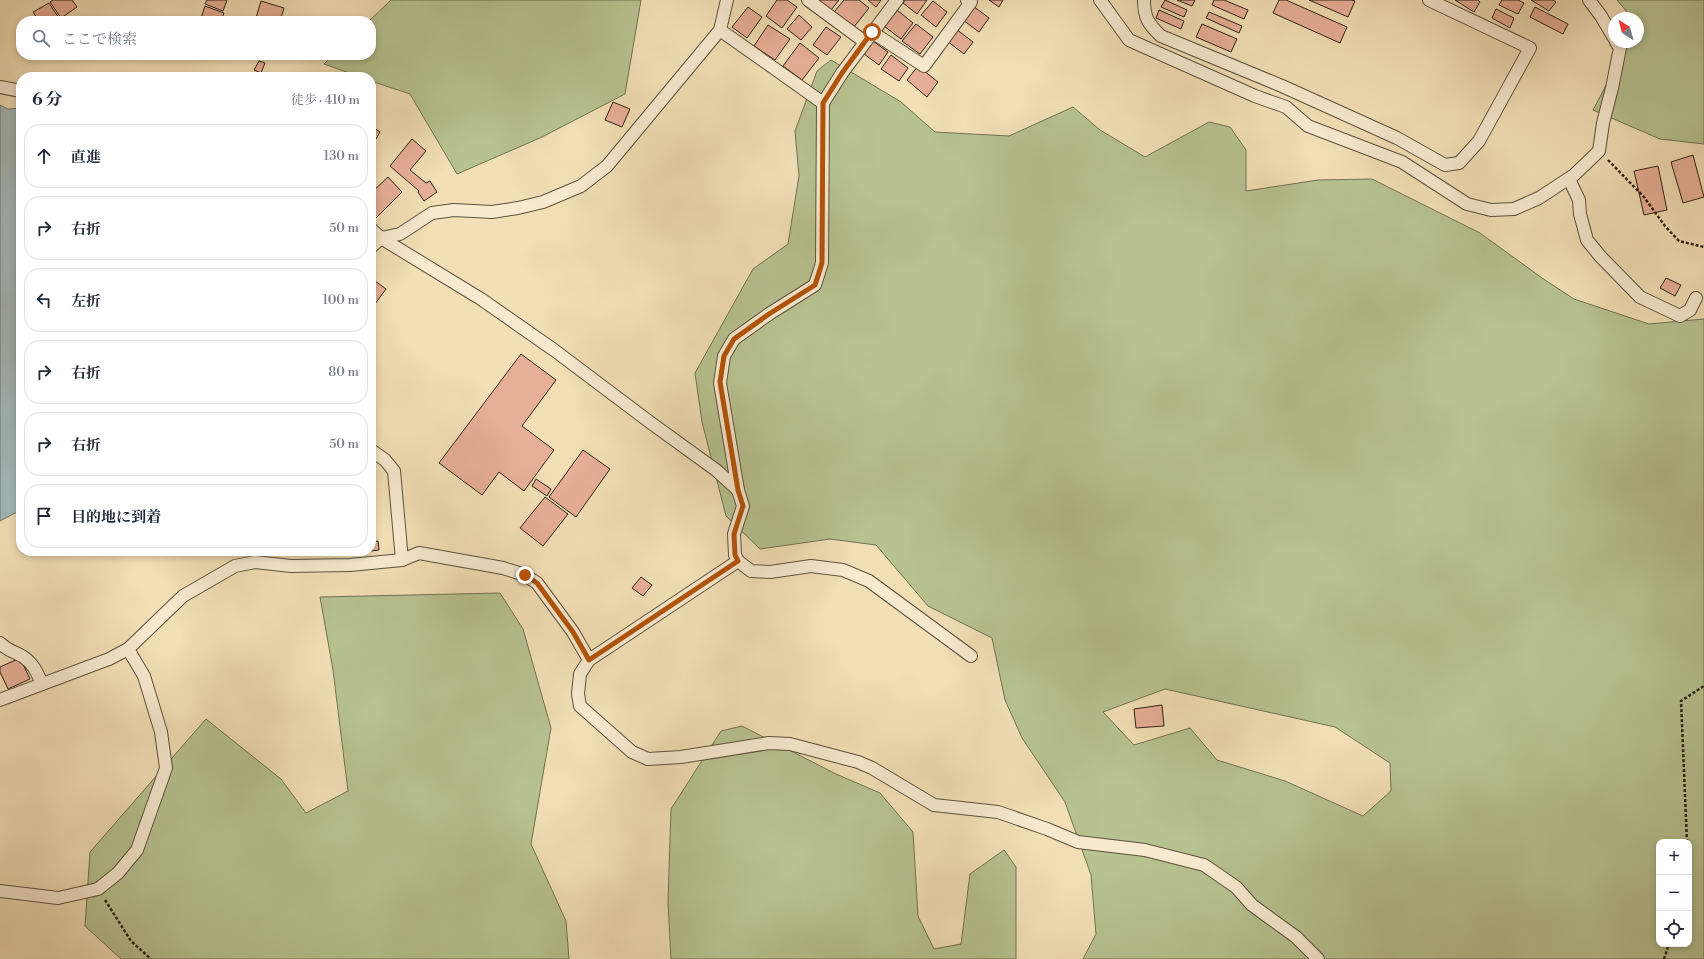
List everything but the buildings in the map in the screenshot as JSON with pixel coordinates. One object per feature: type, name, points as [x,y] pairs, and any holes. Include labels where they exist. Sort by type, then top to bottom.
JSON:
[{"type":"street","points":[[376,242],[381,238],[400,234],[432,213],[454,210],[492,212],[518,208],[543,202],[581,186],[607,166],[720,30],[727,0]]},
{"type":"street","points":[[808,0],[869,37],[924,66],[971,2],[967,0]]},
{"type":"street","points":[[896,0],[842,73],[823,103],[822,263],[815,285],[769,314],[734,339],[724,356],[720,382],[738,490],[743,506],[734,534],[735,555],[738,561],[751,572],[770,572],[811,566],[843,570],[868,581],[971,656]]},
{"type":"street","points":[[1100,0],[1129,40],[1255,96],[1286,107],[1308,126],[1402,162],[1467,204],[1491,210],[1514,209],[1539,198],[1569,179],[1599,151],[1603,123],[1620,48]]},
{"type":"street","points":[[1144,0],[1144,10],[1149,25],[1160,36],[1282,86],[1397,138],[1445,165],[1459,163],[1479,141],[1530,48],[1429,0]]},
{"type":"street","points":[[1589,0],[1608,28]]},
{"type":"street","points":[[720,30],[823,103]]},
{"type":"street","points":[[0,87],[16,90]]},
{"type":"street","points":[[1569,179],[1579,200],[1580,214],[1587,240],[1626,284],[1640,297],[1680,316],[1690,310],[1696,298]]},
{"type":"street","points":[[376,234],[481,299],[548,345],[716,470],[738,490]]},
{"type":"street","points":[[376,454],[394,471],[402,560]]},
{"type":"street","points":[[0,700],[109,659],[128,649],[183,596],[234,566],[255,556],[291,566],[350,566],[402,560],[419,553],[503,568],[525,575],[537,583],[573,632],[589,660]]},
{"type":"street","points":[[738,561],[589,660],[580,674],[578,694],[580,706],[632,752],[648,759],[681,757],[769,743],[790,744],[858,762],[872,768],[934,806],[998,812],[1047,829],[1078,842],[1145,850],[1204,865],[1236,887],[1252,905],[1296,937],[1318,959]]},
{"type":"street","points":[[0,643],[7,650],[21,656],[35,668],[42,684]]},
{"type":"street","points":[[0,891],[58,898],[98,889],[118,873],[137,850],[166,768],[161,732],[144,676],[128,649]]},
{"type":"path","points":[[1599,151],[1644,197],[1665,226],[1679,241],[1704,247]]},
{"type":"path","points":[[1687,839],[1680,701],[1704,686]]},
{"type":"path","points":[[98,889],[131,941],[151,959]]},
{"type":"path","points":[[1664,959],[1668,947]]},
{"type":"green space","points":[[391,0],[641,0],[625,94],[542,137],[457,174],[410,94],[376,83],[376,72],[347,72],[324,64],[328,60],[376,60],[376,16],[374,16]]},
{"type":"green space","points":[[1617,0],[1704,0],[1704,144],[1660,139],[1593,110],[1626,48],[1644,48],[1644,12],[1627,12]]},
{"type":"green space","points":[[831,60],[901,102],[935,132],[1009,136],[1073,107],[1100,130],[1145,157],[1209,122],[1230,127],[1246,150],[1246,191],[1318,180],[1372,179],[1480,233],[1542,278],[1574,299],[1649,324],[1704,319],[1704,959],[1083,959],[1096,934],[1091,875],[1065,802],[1022,738],[1005,700],[992,638],[928,606],[876,545],[830,539],[760,549],[726,516],[702,422],[695,373],[753,269],[788,244],[799,176],[795,131],[817,71]],"holes":[[[1165,689],[1335,727],[1390,763],[1391,791],[1363,816],[1285,781],[1217,760],[1190,728],[1134,745],[1103,712]]]},
{"type":"green space","points":[[500,593],[523,629],[551,728],[531,844],[566,921],[569,959],[121,959],[85,926],[90,852],[206,719],[281,779],[306,813],[348,791],[333,670],[320,597]]},
{"type":"green space","points":[[742,726],[836,774],[880,793],[913,832],[918,916],[934,949],[961,944],[970,874],[1004,850],[1016,867],[1016,959],[671,959],[668,902],[671,809],[721,731]]},
{"type":"water","points":[[0,105],[8,109],[16,108],[16,513],[0,521]]},
{"type":"route","points":[[525,575],[537,583],[573,632],[589,660],[738,561],[735,555],[734,534],[743,506],[738,490],[720,382],[724,356],[734,339],[769,314],[815,285],[822,263],[823,103],[842,73],[872,32]]}]
